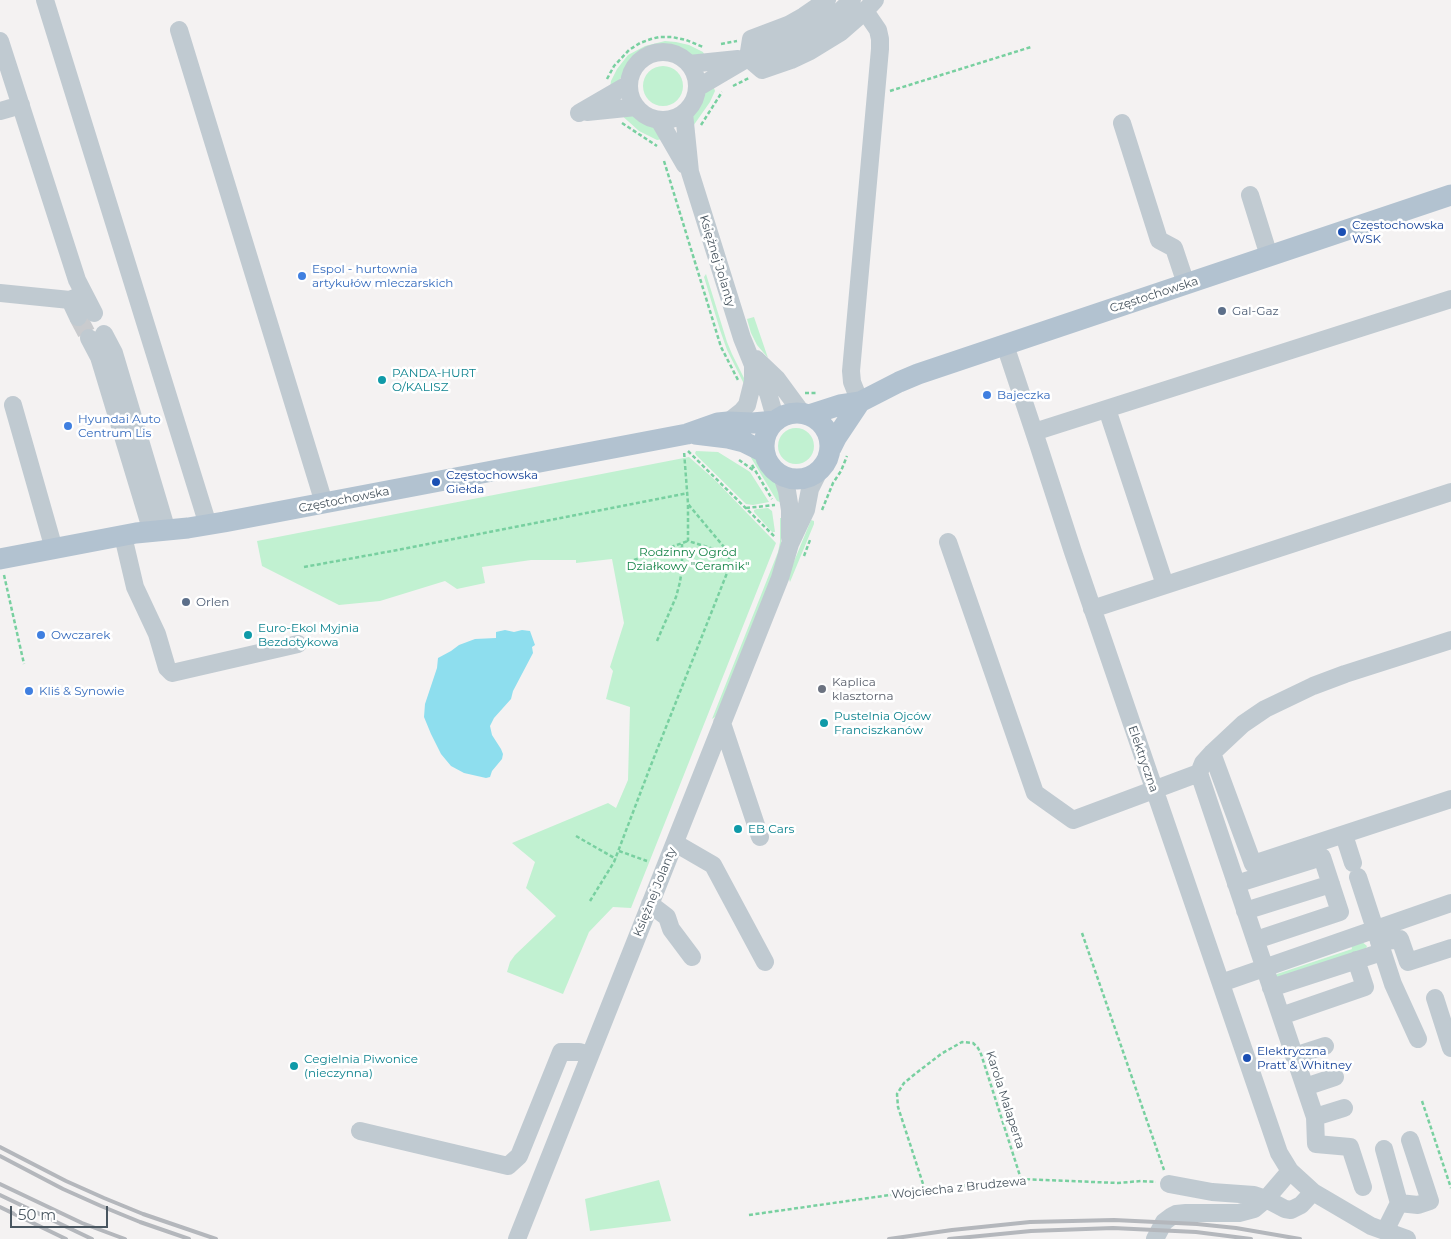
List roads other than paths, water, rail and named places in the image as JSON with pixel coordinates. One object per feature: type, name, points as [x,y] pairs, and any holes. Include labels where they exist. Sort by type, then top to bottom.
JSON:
[{"type":"main road","name":"Częstochowska","points":[[806,414],[860,402],[918,374],[1451,195]]},
{"type":"main road","name":"Częstochowska","points":[[840,449],[840,431],[860,402]]},
{"type":"main road","points":[[806,414],[823,425],[830,440],[840,449],[828,458],[818,472],[804,479],[789,479],[760,461],[766,435],[776,421],[786,415],[806,414]]},
{"type":"main road","name":"Częstochowska","points":[[684,439],[713,424],[776,421]]},
{"type":"main road","name":"Częstochowska","points":[[1,559],[123,536],[208,525],[684,439],[728,438],[744,442],[760,461]]},
{"type":"street","points":[[45,0],[208,525]]},
{"type":"street","points":[[748,58],[751,39],[788,25],[827,0]]},
{"type":"street","points":[[697,88],[748,58],[781,46],[809,32],[837,14],[864,4]]},
{"type":"street","points":[[689,64],[748,58],[762,70],[791,60],[841,32],[864,4]]},
{"type":"street","points":[[860,402],[853,385],[851,371],[880,39],[878,30],[864,4]]},
{"type":"street","points":[[179,30],[324,503]]},
{"type":"street","points":[[0,42],[3,64],[21,105],[77,280],[77,297],[86,315]]},
{"type":"street","points":[[670,53],[684,59],[689,64],[695,75],[697,88],[693,102],[684,113],[672,119],[660,120],[647,116],[636,107],[631,96],[629,84],[637,64],[649,55],[670,53]]},
{"type":"street","points":[[629,84],[609,103],[636,107]]},
{"type":"street","points":[[0,111],[21,105]]},
{"type":"street","name":"Księżnej Jolanty","points":[[684,113],[690,172],[737,325],[768,393],[776,421]]},
{"type":"street","name":"Księżnej Jolanty","points":[[660,120],[690,172]]},
{"type":"street","points":[[1122,123],[1159,240],[1174,248],[1186,284]]},
{"type":"street","points":[[1250,195],[1269,256]]},
{"type":"street","points":[[0,294],[77,297]]},
{"type":"street","points":[[1034,432],[1451,299]]},
{"type":"street","points":[[97,336],[114,353],[159,531]]},
{"type":"street","name":"Elektryczna","points":[[1004,345],[1092,609],[1279,1153],[1290,1171]]},
{"type":"street","points":[[728,422],[747,406],[753,382],[750,357]]},
{"type":"street","name":"Księżnej Jolanty","points":[[750,357],[777,379],[806,414]]},
{"type":"street","points":[[13,405],[54,549]]},
{"type":"street","points":[[1107,409],[1165,586]]},
{"type":"street","name":"Księżnej Jolanty","points":[[784,542],[806,510],[810,489],[818,472]]},
{"type":"street","name":"Księżnej Jolanty","points":[[517,1239],[780,578],[790,510],[782,476]]},
{"type":"street","points":[[1092,609],[1451,492]]},
{"type":"street","points":[[123,536],[135,587],[157,634],[167,668],[172,672],[298,644]]},
{"type":"street","points":[[948,542],[1035,794],[1073,820],[1199,774]]},
{"type":"street","points":[[1363,1187],[1350,1147],[1316,1144],[1315,1117],[1199,774],[1203,763],[1243,724],[1287,697],[1345,674],[1451,640]]},
{"type":"street","points":[[722,723],[760,837]]},
{"type":"street","points":[[1212,753],[1254,864],[1451,799]]},
{"type":"street","points":[[1344,834],[1394,984],[1418,1039]]},
{"type":"street","points":[[675,843],[713,865],[765,962]]},
{"type":"street","points":[[1236,884],[1322,857],[1340,912],[1256,940]]},
{"type":"street","points":[[1245,911],[1331,884]]},
{"type":"street","points":[[1271,988],[1356,960],[1379,941],[1451,903]]},
{"type":"street","points":[[650,904],[667,917],[671,929],[692,957]]},
{"type":"street","points":[[1221,983],[1264,968],[1379,941],[1400,939],[1408,962],[1450,950]]},
{"type":"street","points":[[1281,1016],[1365,987],[1356,960]]},
{"type":"street","points":[[1435,998],[1451,1048]]},
{"type":"street","points":[[1294,1056],[1325,1046]]},
{"type":"street","points":[[360,1131],[508,1166],[519,1156],[561,1052],[579,1052],[590,1055]]},
{"type":"street","points":[[1304,1087],[1335,1077]]},
{"type":"street","points":[[1315,1117],[1344,1108]]},
{"type":"street","points":[[1398,1203],[1418,1205],[1430,1201],[1410,1140]]},
{"type":"street","points":[[1384,1149],[1398,1203],[1385,1231]]},
{"type":"street","points":[[1155,1239],[1164,1222],[1176,1214],[1246,1212],[1254,1209],[1266,1199],[1290,1171],[1313,1192],[1371,1226],[1407,1239]]},
{"type":"street","points":[[1169,1184],[1212,1192],[1254,1195],[1290,1210],[1301,1205],[1313,1192]]},
{"type":"water","points":[[505,630],[514,632],[530,631],[535,645],[532,647],[533,653],[513,691],[511,699],[494,718],[490,726],[492,735],[503,754],[502,759],[492,771],[490,777],[486,778],[464,773],[451,766],[441,754],[424,717],[425,704],[437,668],[438,658],[459,645],[475,639],[496,638],[496,632]]},
{"type":"tunnel","points":[[78,317],[89,338]]},
{"type":"railway","points":[[0,1147],[104,1198],[143,1214],[216,1239]]},
{"type":"railway","points":[[0,1156],[63,1189],[101,1206],[189,1239]]},
{"type":"railway","points":[[0,1184],[82,1223],[125,1239]]},
{"type":"railway","points":[[0,1195],[92,1239]]},
{"type":"railway","points":[[0,1207],[66,1239]]},
{"type":"railway","points":[[889,1239],[1030,1222],[1114,1220],[1197,1224],[1236,1228],[1300,1239]]},
{"type":"railway","points":[[949,1239],[1031,1231],[1113,1228],[1196,1232],[1251,1239]]},
{"type":"place","name":"Częstochowska WSK","points":[[1342,232]]},
{"type":"place","name":"Espol - hurtownia artykułów mleczarskich","points":[[302,276]]},
{"type":"place","name":"Gal-Gaz","points":[[1222,311]]},
{"type":"place","name":"PANDA-HURT O/KALISZ","points":[[382,380]]},
{"type":"place","name":"Bajeczka","points":[[987,395]]},
{"type":"place","name":"Hyundai Auto Centrum Lis","points":[[68,426]]},
{"type":"place","name":"Częstochowska Giełda","points":[[436,482]]},
{"type":"place","name":"Orlen","points":[[186,602]]},
{"type":"place","name":"Owczarek","points":[[41,635]]},
{"type":"place","name":"Euro-Ekol Myjnia Bezdotykowa","points":[[248,635]]},
{"type":"place","name":"Kaplica klasztorna","points":[[822,689]]},
{"type":"place","name":"Kliś & Synowie","points":[[29,691]]},
{"type":"place","name":"Pustelnia Ojców Franciszkanów","points":[[824,723]]},
{"type":"place","name":"EB Cars","points":[[738,829]]},
{"type":"place","name":"Elektryczna Pratt & Whitney","points":[[1247,1058]]},
{"type":"place","name":"Cegielnia Piwonice (nieczynna)","points":[[294,1066]]},
{"type":"park label","name":"Rodzinny Ogród Działkowy \"Ceramik\"","points":[[688,559]]}]
